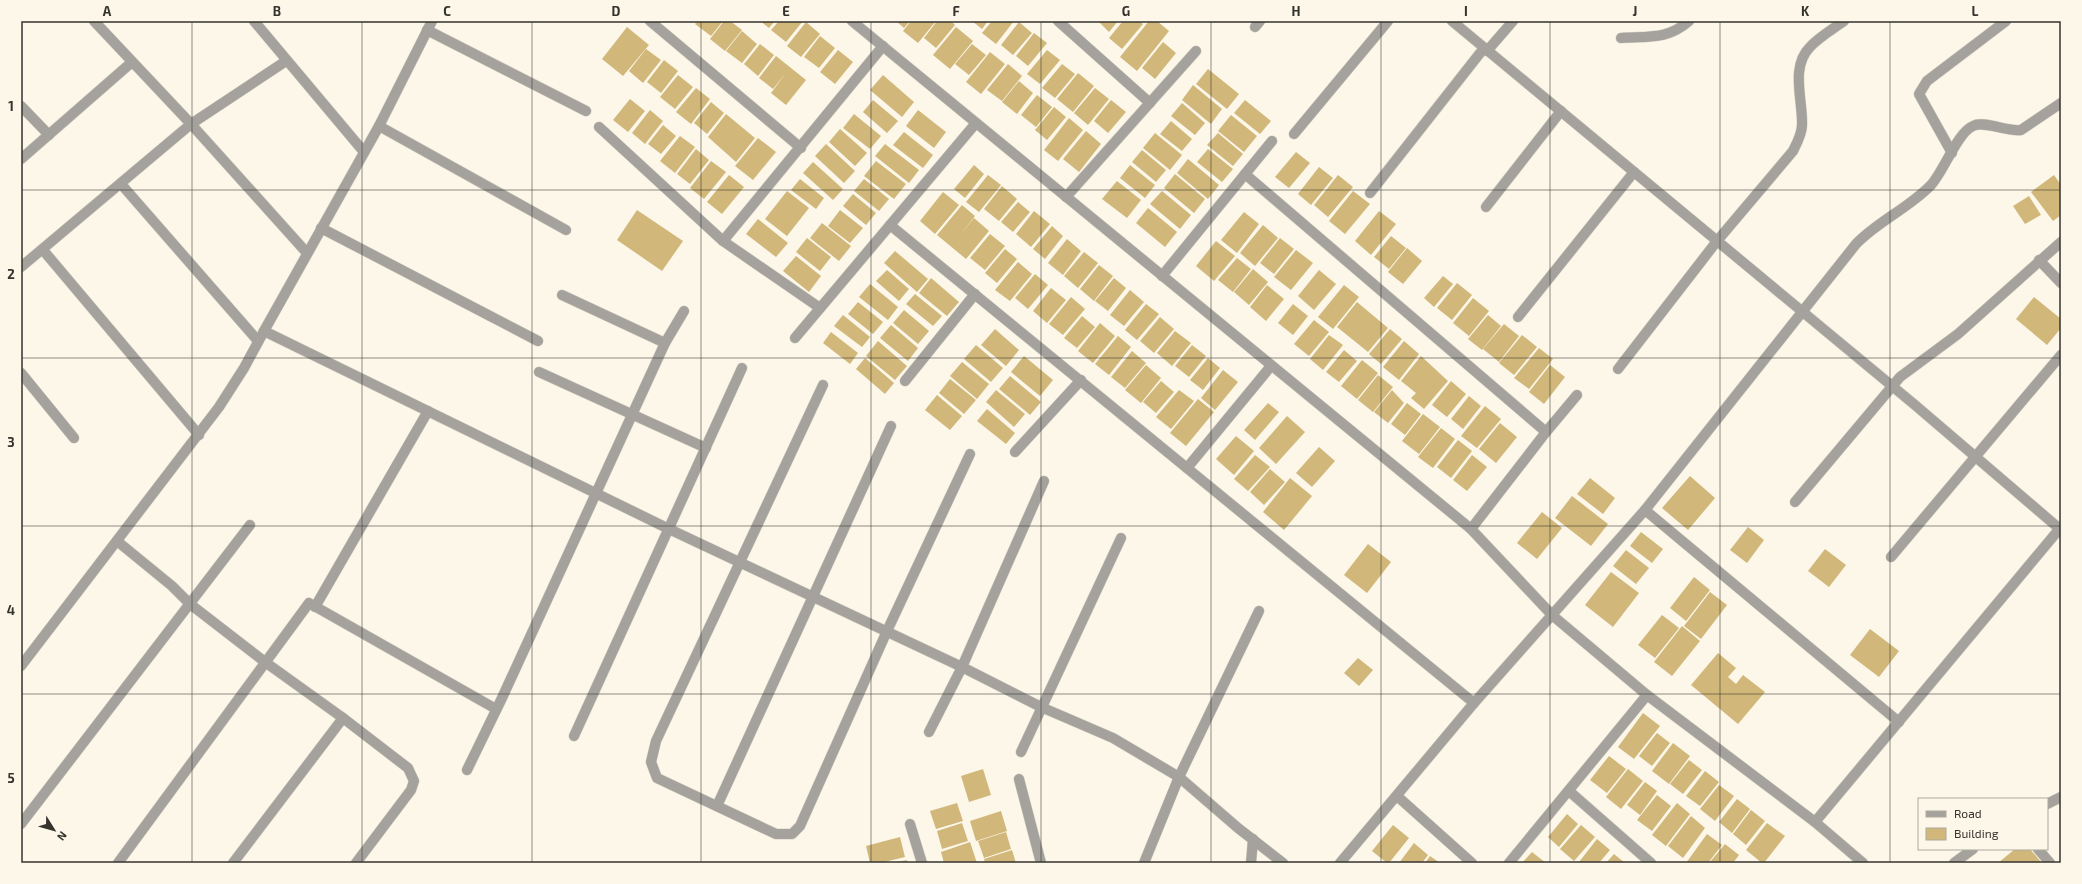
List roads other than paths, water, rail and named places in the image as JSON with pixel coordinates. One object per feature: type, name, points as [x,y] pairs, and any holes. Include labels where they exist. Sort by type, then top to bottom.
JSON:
[{"type":"street","points":[[94,21],[191,124],[307,253]]},
{"type":"street","points":[[254,21],[286,61],[364,152]]},
{"type":"street","points":[[650,21],[801,148]]},
{"type":"street","points":[[852,21],[1471,529],[1552,615],[1647,695],[1815,822],[1863,863]]},
{"type":"street","points":[[1058,21],[1150,103]]},
{"type":"street","points":[[1294,134],[1388,21]]},
{"type":"street","points":[[1452,21],[1976,457],[2060,529],[1815,822]]},
{"type":"street","points":[[1370,193],[1486,50],[1513,21]]},
{"type":"street","points":[[1621,38],[1664,35],[1680,29],[1689,21]]},
{"type":"street","points":[[1618,369],[1717,241],[1793,151],[1802,125],[1799,70],[1803,56],[1810,47],[1844,21]]},
{"type":"street","points":[[1952,152],[1919,94],[1927,81],[2006,21]]},
{"type":"street","points":[[21,666],[199,435],[244,368],[379,126],[429,24],[586,111]]},
{"type":"street","points":[[723,240],[801,148],[883,46]]},
{"type":"street","points":[[1066,197],[1196,51]]},
{"type":"street","points":[[21,267],[191,124],[286,61]]},
{"type":"street","points":[[21,159],[132,62]]},
{"type":"street","points":[[1340,863],[1474,703],[1645,510],[1801,311],[1869,230],[1929,187],[1964,132],[1974,125],[2021,130],[2061,103]]},
{"type":"street","points":[[21,106],[49,135]]},
{"type":"street","points":[[1486,207],[1561,112]]},
{"type":"street","points":[[795,338],[976,123]]},
{"type":"street","points":[[379,126],[566,230]]},
{"type":"street","points":[[599,127],[723,240],[820,308]]},
{"type":"street","points":[[1162,276],[1272,141]]},
{"type":"street","points":[[1518,317],[1634,172]]},
{"type":"street","points":[[1245,174],[1546,432]]},
{"type":"street","points":[[121,184],[258,341]]},
{"type":"street","points":[[890,225],[1474,703]]},
{"type":"street","points":[[321,228],[538,341]]},
{"type":"street","points":[[1795,502],[1891,387],[1910,368],[1958,334],[1984,312],[2039,260],[2061,242]]},
{"type":"street","points":[[43,250],[199,435]]},
{"type":"street","points":[[2039,260],[2061,282]]},
{"type":"street","points":[[905,381],[975,294]]},
{"type":"street","points":[[562,295],[665,343]]},
{"type":"street","points":[[467,770],[633,415],[665,343],[684,311]]},
{"type":"street","points":[[264,331],[669,529],[812,595],[1042,706],[1113,738],[1179,777],[1283,863]]},
{"type":"street","points":[[1891,557],[2061,355]]},
{"type":"street","points":[[1188,468],[1271,366]]},
{"type":"street","points":[[574,736],[742,368]]},
{"type":"street","points":[[539,372],[706,448]]},
{"type":"street","points":[[21,373],[74,438]]},
{"type":"street","points":[[1016,452],[1081,380]]},
{"type":"street","points":[[823,385],[656,740],[651,762],[657,778],[776,834],[786,835],[796,830],[804,817],[887,631],[970,454]]},
{"type":"street","points":[[1471,529],[1546,432],[1577,396]]},
{"type":"street","points":[[315,607],[428,411]]},
{"type":"street","points":[[717,806],[812,595],[891,426]]},
{"type":"street","points":[[929,732],[962,667],[1044,481]]},
{"type":"street","points":[[1645,510],[1899,722]]},
{"type":"street","points":[[21,824],[250,525]]},
{"type":"street","points":[[1020,752],[1122,538]]},
{"type":"street","points":[[117,541],[172,586],[190,604],[408,768],[414,781],[411,790],[356,863]]},
{"type":"street","points":[[118,863],[309,603],[496,710]]},
{"type":"street","points":[[1144,863],[1179,777],[1259,611]]},
{"type":"street","points":[[1509,863],[1647,695]]},
{"type":"street","points":[[233,863],[343,718]]},
{"type":"street","points":[[1019,779],[1041,863]]},
{"type":"street","points":[[1569,791],[1651,863]]},
{"type":"street","points":[[1397,796],[1472,863]]},
{"type":"street","points":[[2048,804],[2061,797]]},
{"type":"street","points":[[910,824],[922,863]]},
{"type":"street","points":[[1251,863],[1253,839]]},
{"type":"street","points":[[1954,863],[1972,850]]},
{"type":"street","points":[[2039,850],[2050,863]]}]
